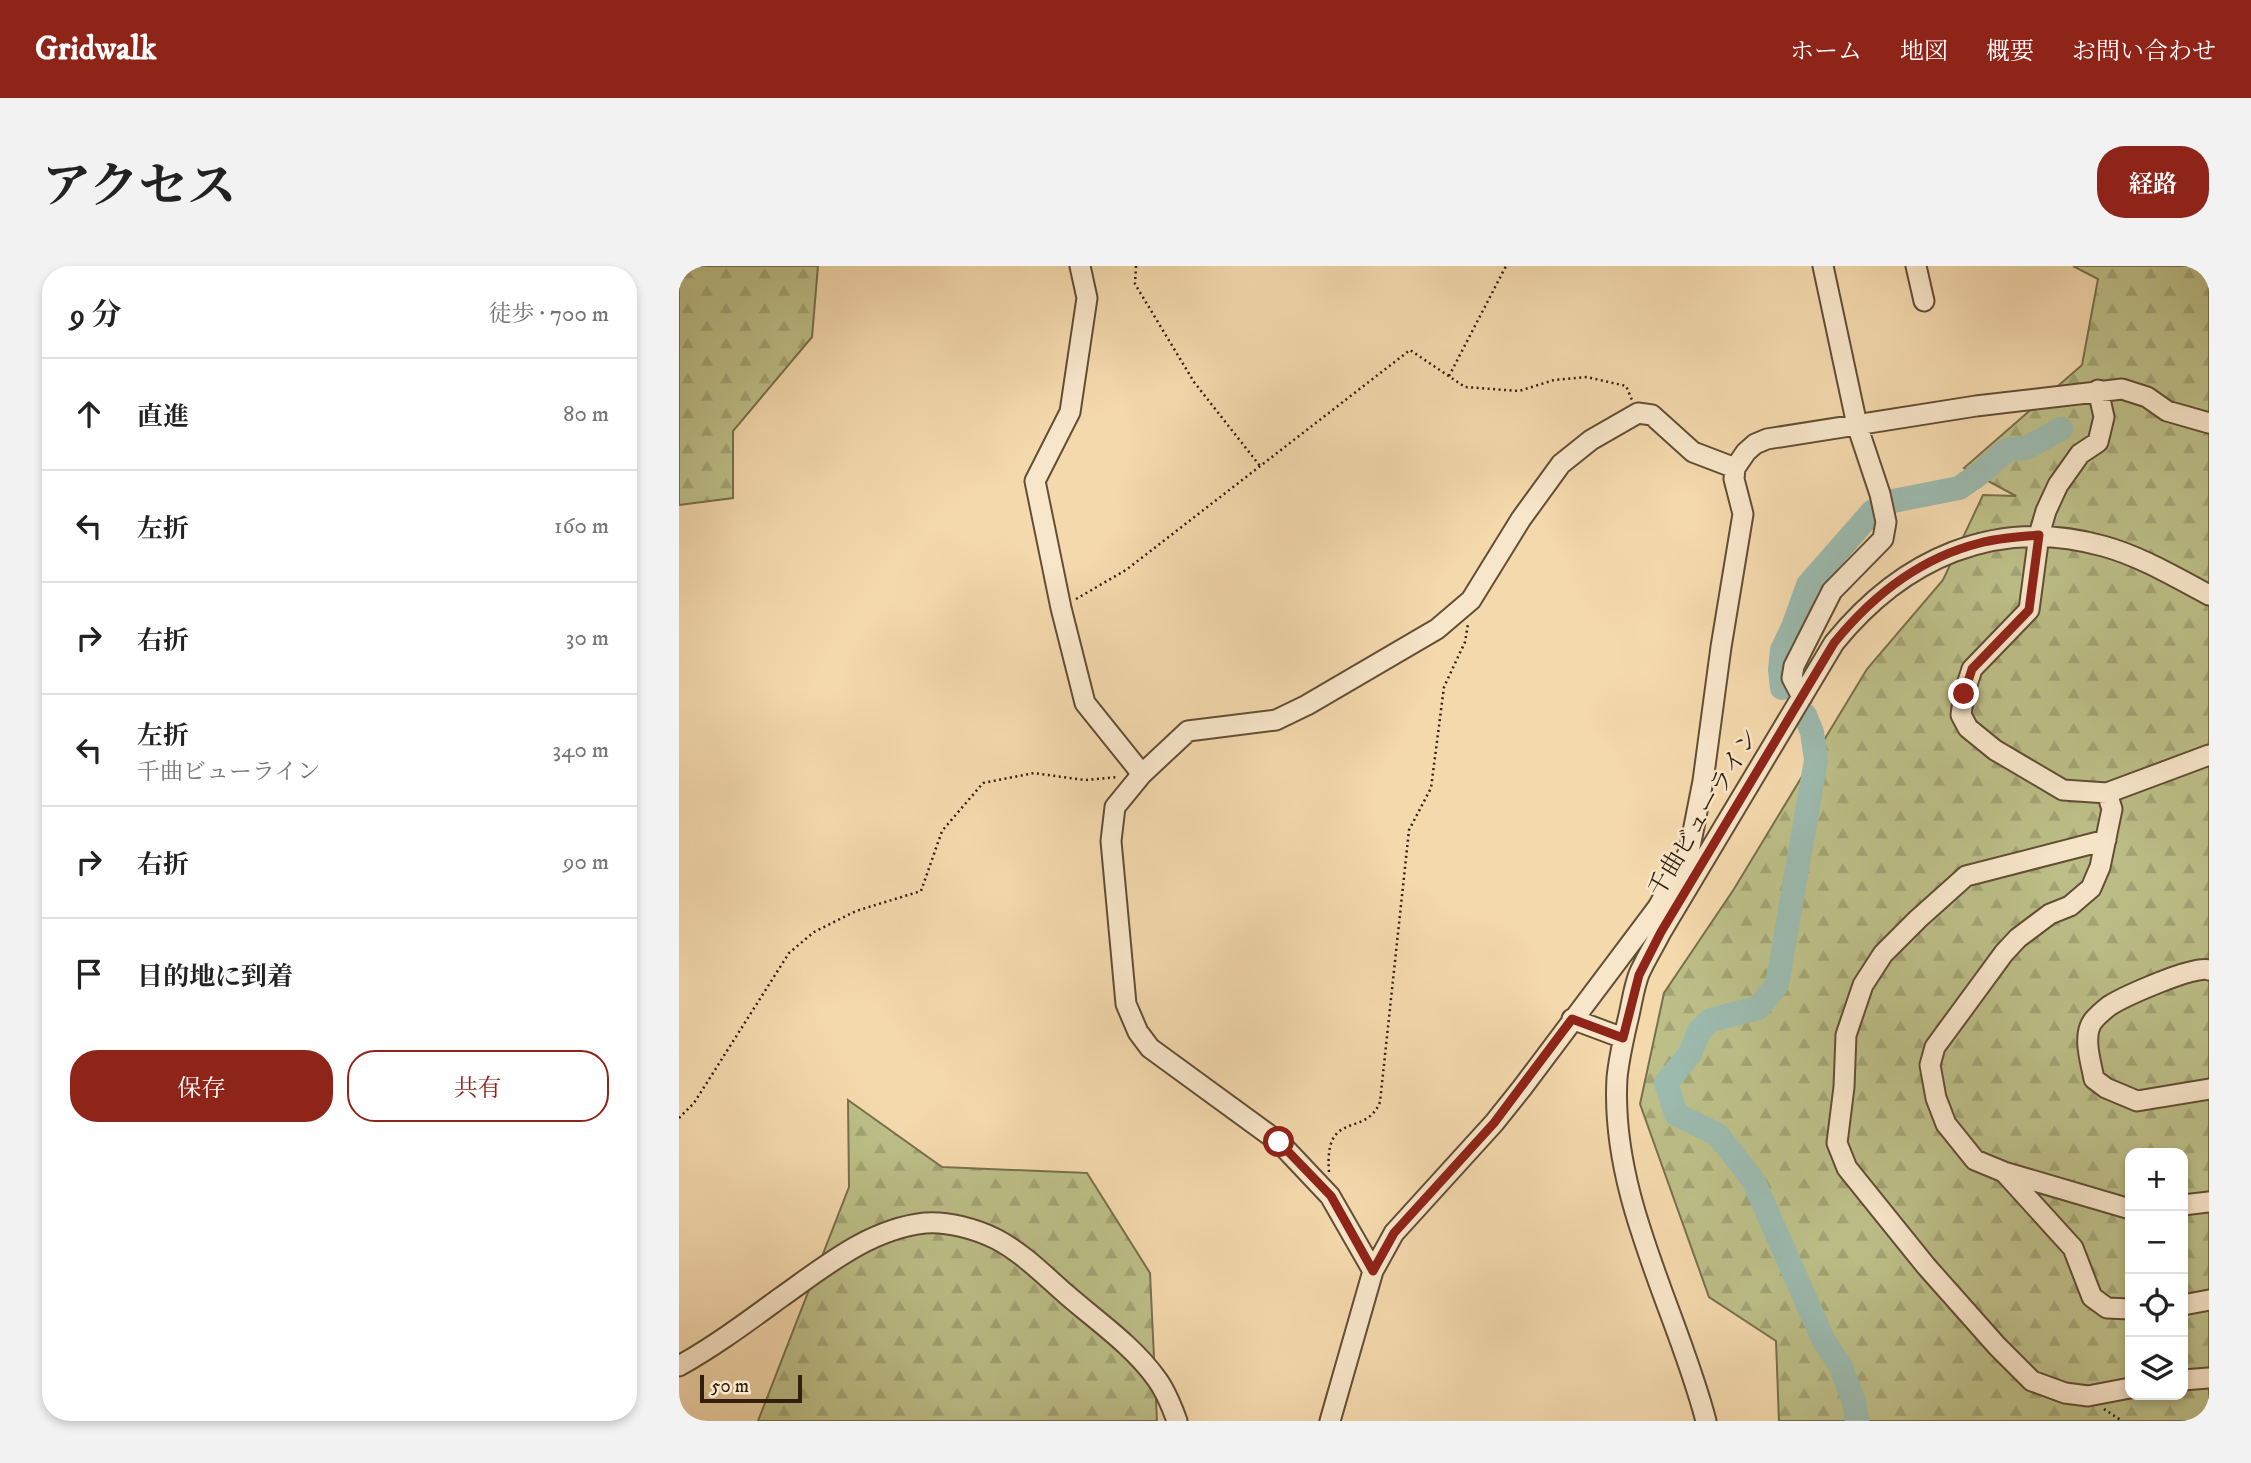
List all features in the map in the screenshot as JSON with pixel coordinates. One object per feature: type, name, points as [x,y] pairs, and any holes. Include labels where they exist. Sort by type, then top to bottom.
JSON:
[{"type":"street","points":[[1080,266],[1087,298],[1070,412],[1035,481],[1061,608],[1085,703],[1142,774]]},
{"type":"street","points":[[1802,697],[1792,678],[1794,666],[1832,591],[1883,539],[1886,522],[1880,494],[1857,425],[1823,266]]},
{"type":"street","points":[[1916,266],[1924,302]]},
{"type":"street","points":[[1330,1421],[1373,1271],[1394,1233],[1494,1123],[1658,907],[1689,852],[1703,781],[1743,514],[1734,478],[1735,468],[1746,452],[1767,439],[2098,390],[2122,389],[2147,397],[2167,411],[2209,423]]},
{"type":"street","points":[[2098,390],[2104,417],[2098,442],[2080,454],[2059,485],[2046,511],[2039,535],[2029,610],[1972,669],[1961,715],[1968,728],[1995,750],[2063,790],[2107,793],[2209,755]]},
{"type":"street","points":[[1373,1271],[1331,1196],[1279,1142],[1150,1048],[1138,1032],[1126,1004],[1111,841],[1115,807],[1142,774],[1188,731],[1276,720],[1307,705],[1437,629],[1471,600],[1521,519],[1561,464],[1591,440],[1638,413],[1652,415],[1693,452],[1735,468]]},
{"type":"street","name":"千曲ビューライン","points":[[1706,1421],[1699,1392],[1645,1243],[1628,1180],[1619,1121],[1617,1079],[1623,1038],[1639,975],[1661,932],[1834,643],[1856,616],[1898,580],[1926,564],[1979,543],[2039,535],[2102,545],[2147,562],[2209,595]]},
{"type":"street","points":[[2107,793],[2112,809],[2100,867],[2091,888],[2070,906],[2050,914],[2018,938],[2004,953],[1935,1046],[1930,1065],[1936,1098],[1946,1125],[1975,1160],[2004,1172],[2125,1208]]},
{"type":"street","points":[[2106,840],[1966,876],[1883,954],[1863,985],[1846,1035],[1845,1087],[1837,1143],[1847,1168],[1926,1266],[2032,1381],[2065,1394],[2088,1396],[2125,1389]]},
{"type":"street","points":[[2207,965],[2187,971],[2109,1006],[2092,1023],[2088,1047],[2094,1079],[2106,1088],[2137,1101],[2209,1089]]},
{"type":"street","points":[[1572,1019],[1623,1038]]},
{"type":"street","points":[[2004,1172],[2073,1248],[2092,1297],[2107,1308],[2125,1309]]},
{"type":"street","points":[[2188,1204],[2209,1202]]},
{"type":"street","points":[[679,1366],[715,1346],[836,1258],[866,1241],[890,1231],[925,1223],[950,1224],[995,1238],[1017,1251],[1133,1353],[1157,1378],[1177,1421]]},
{"type":"street","points":[[2188,1303],[2209,1300]]},
{"type":"street","points":[[2188,1380],[2209,1378]]},
{"type":"path","points":[[1136,266],[1135,284],[1194,382],[1260,466]]},
{"type":"path","points":[[1448,376],[1506,266]]},
{"type":"path","points":[[1061,608],[1126,570],[1410,350],[1465,387],[1518,391],[1554,380],[1587,377],[1626,386],[1638,413]]},
{"type":"path","points":[[1331,1196],[1327,1150],[1335,1135],[1353,1123],[1375,1114],[1380,1102],[1409,830],[1431,789],[1444,687],[1465,642],[1471,600]]},
{"type":"path","points":[[679,1118],[694,1103],[789,953],[814,932],[856,911],[921,891],[942,831],[983,783],[1034,772],[1085,780],[1142,774]]},
{"type":"green space","points":[[679,266],[818,266],[812,337],[733,431],[733,498],[679,505]]},
{"type":"green space","points":[[2073,266],[2209,266],[2209,1421],[1779,1421],[1776,1341],[1709,1297],[1640,1104],[1664,993],[1734,889],[1867,669],[1943,580],[1983,495],[2016,496],[1964,468],[2082,365],[2098,279]]},
{"type":"green space","points":[[848,1100],[942,1167],[1087,1173],[1150,1273],[1157,1421],[758,1421],[849,1187]]},
{"type":"waterway","points":[[1782,688],[1782,650],[1808,585],[1872,512],[1893,501],[1959,488],[2007,450],[2028,447],[2061,429]]},
{"type":"waterway","points":[[1805,715],[1812,732],[1816,760],[1777,985],[1758,1008],[1711,1020],[1699,1031],[1690,1054],[1666,1083],[1676,1114],[1718,1135],[1753,1180],[1823,1339],[1841,1367],[1854,1402],[1857,1421]]},
{"type":"route","points":[[1279,1142],[1331,1196],[1373,1271],[1394,1233],[1494,1123],[1572,1019],[1623,1038],[1639,975],[1661,932],[1834,643],[1856,616],[1898,580],[1952,552],[1979,543],[2039,535],[2029,610],[1972,669],[1964,694]]}]
